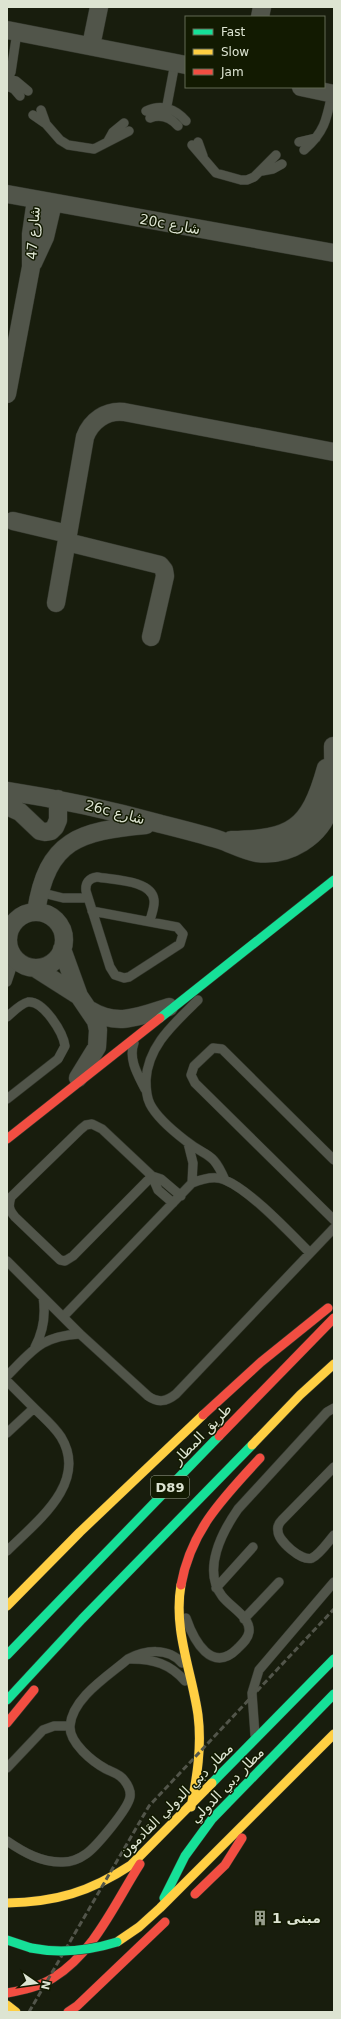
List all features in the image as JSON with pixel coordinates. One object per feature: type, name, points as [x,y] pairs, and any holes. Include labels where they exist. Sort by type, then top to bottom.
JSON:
[{"type":"main road","points":[[7,1139],[334,880]]},
{"type":"main road","points":[[7,1606],[49,1562],[183,1434],[280,1346],[334,1304]]},
{"type":"main road","name":"طريق المطار","points":[[7,1655],[334,1318]]},
{"type":"main road","name":"D89","points":[[7,1700],[82,1618],[111,1591],[300,1395],[334,1364]]},
{"type":"main road","points":[[288,1421],[300,1395]]},
{"type":"main road","points":[[191,1807],[199,1755],[199,1728],[194,1693],[180,1633],[178,1615],[179,1597],[184,1569],[193,1543],[207,1519],[268,1449]]},
{"type":"main road","points":[[61,1656],[111,1591]]},
{"type":"main road","name":"مطار دبي الدولي القادمون","points":[[7,1903],[29,1904],[56,1900],[83,1893],[108,1881],[132,1865],[191,1807],[334,1659]]},
{"type":"main road","points":[[7,1723],[42,1680]]},
{"type":"main road","name":"مطار دبي الدولي","points":[[160,1908],[178,1866],[196,1839],[212,1819],[334,1694]]},
{"type":"main road","name":"مطار دبي الدولي","points":[[7,1940],[31,1948],[52,1952],[74,1953],[96,1949],[117,1942],[139,1927],[160,1908],[334,1734]]},
{"type":"main road","points":[[186,1902],[225,1865],[243,1835],[249,1819]]},
{"type":"main road","points":[[7,1993],[23,1992],[44,1985],[70,1966],[90,1943],[152,1846]]},
{"type":"main road","points":[[68,2012],[75,2009],[174,1913]]},
{"type":"main road","points":[[7,2005],[16,2012]]},
{"type":"street","points":[[91,46],[99,7]]},
{"type":"street","points":[[12,31],[180,64]]},
{"type":"street","points":[[306,88],[333,94]]},
{"type":"street","name":"20c شارع","points":[[7,194],[44,202],[334,253]]},
{"type":"street","name":"شارع 47","points":[[7,394],[31,267],[31,234],[44,202]]},
{"type":"street","points":[[56,604],[85,437],[92,424],[110,413],[124,412],[334,452]]},
{"type":"street","points":[[13,521],[160,565],[164,570],[165,576],[151,637]]},
{"type":"street","name":"26c شارع","points":[[7,791],[58,798],[221,840],[261,839],[275,837],[288,831],[300,822],[310,811],[317,798],[333,742]]},
{"type":"street","points":[[7,806],[20,812],[40,831],[45,832],[51,831],[55,827],[58,820],[58,798]]},
{"type":"street","points":[[36,912],[39,892],[50,864],[59,853],[81,837],[107,828],[161,824]]},
{"type":"street","points":[[73,1086],[97,1048],[98,1030],[90,1010],[79,996],[62,949],[62,932],[58,924],[48,915],[36,912],[26,914],[12,920],[10,949],[24,965],[34,968],[79,996]]},
{"type":"street","points":[[34,968],[48,965],[59,956],[62,949]]},
{"type":"street","points":[[90,1010],[104,1018],[120,1020],[134,1018],[177,1004]]},
{"type":"lane","points":[[12,31],[7,81],[22,85],[24,94]]},
{"type":"lane","points":[[165,112],[180,64]]},
{"type":"lane","points":[[304,150],[316,138],[326,123],[333,94]]},
{"type":"lane","points":[[37,112],[60,140],[68,145],[91,149],[108,141],[126,127]]},
{"type":"lane","points":[[148,115],[165,112]]},
{"type":"lane","points":[[165,112],[170,118],[182,123]]},
{"type":"lane","points":[[300,142],[316,138]]},
{"type":"lane","points":[[195,143],[203,157],[216,173],[241,180],[251,179],[262,171],[276,155]]},
{"type":"lane","points":[[262,171],[272,169],[282,164]]},
{"type":"lane","points":[[92,910],[179,928],[183,934],[182,942],[130,977],[120,978],[115,976],[110,967],[88,898],[86,884],[94,878],[144,886],[151,891],[154,899],[150,921]]},
{"type":"lane","points":[[39,892],[63,898],[88,898]]},
{"type":"lane","points":[[7,982],[10,949]]},
{"type":"lane","points":[[146,1090],[148,1066],[157,1044],[171,1027],[216,982],[235,959]]},
{"type":"lane","points":[[7,1017],[26,1002],[34,1002],[40,1005],[61,1031],[65,1046],[58,1059],[7,1099]]},
{"type":"lane","points":[[138,1035],[133,1046],[132,1055],[134,1065],[146,1090],[149,1102],[155,1112],[188,1143],[212,1157],[218,1164],[225,1180]]},
{"type":"lane","points":[[334,1160],[222,1049],[213,1048],[194,1066],[191,1075],[195,1083],[334,1220]]},
{"type":"lane","points":[[152,1176],[73,1256],[65,1261],[56,1258],[10,1212],[8,1204],[11,1197],[86,1125],[92,1124],[98,1126],[152,1176],[158,1190],[173,1203]]},
{"type":"lane","points":[[188,1143],[193,1163],[192,1183]]},
{"type":"lane","points":[[152,1176],[161,1179],[181,1196]]},
{"type":"lane","points":[[63,1317],[192,1183],[208,1178],[225,1180],[250,1197],[310,1253]]},
{"type":"lane","points":[[7,1261],[80,1334],[148,1396],[154,1400],[162,1402],[169,1399],[234,1335],[334,1228]]},
{"type":"lane","points":[[7,1271],[18,1272]]},
{"type":"lane","points":[[35,1348],[44,1323],[45,1310],[43,1297]]},
{"type":"lane","points":[[7,1376],[35,1348],[56,1337],[80,1334]]},
{"type":"lane","points":[[7,1381],[62,1438],[68,1455],[68,1472],[64,1489],[54,1504],[7,1551]]},
{"type":"lane","points":[[7,1433],[34,1408]]},
{"type":"lane","points":[[179,1597],[190,1628],[199,1644],[210,1656],[217,1659],[225,1658],[232,1655],[245,1642],[249,1630],[248,1624],[222,1597],[216,1588],[214,1578],[217,1548],[230,1521],[238,1509],[327,1412],[334,1408]]},
{"type":"lane","points":[[334,1467],[282,1520],[277,1531],[279,1536],[300,1558],[306,1559],[312,1558],[334,1536]]},
{"type":"lane","points":[[216,1588],[253,1547]]},
{"type":"lane","points":[[244,1619],[279,1582]]},
{"type":"lane","points":[[255,1740],[252,1693],[259,1670],[334,1582]]},
{"type":"lane","points":[[7,1840],[41,1859],[57,1862],[78,1859],[94,1846],[129,1802],[129,1789],[123,1779],[100,1765],[77,1745],[73,1738],[70,1726],[71,1718],[78,1704],[128,1659],[144,1652],[162,1652],[175,1657],[188,1672]]},
{"type":"lane","points":[[128,1659],[153,1660],[163,1663],[181,1676],[194,1693]]},
{"type":"lane","points":[[7,1768],[43,1730],[54,1726],[70,1726]]},
{"type":"railway","points":[[29,2012],[149,1806],[334,1609]]},
{"type":"traffic: fast","points":[[160,1018],[334,880]]},
{"type":"traffic: fast","points":[[7,1655],[219,1436]]},
{"type":"traffic: fast","points":[[7,1700],[82,1619],[252,1445]]},
{"type":"traffic: fast","points":[[212,1783],[334,1659]]},
{"type":"traffic: fast","points":[[164,1898],[185,1856],[212,1819],[334,1694]]},
{"type":"traffic: fast","points":[[7,1940],[31,1948]]},
{"type":"traffic: fast","points":[[31,1948],[53,1951],[74,1951],[96,1948],[117,1942]]},
{"type":"traffic: slow","points":[[252,1445],[300,1395],[334,1364]]},
{"type":"traffic: slow","points":[[7,1606],[80,1532],[203,1415]]},
{"type":"traffic: slow","points":[[181,1585],[179,1602],[181,1635],[195,1699],[199,1727],[198,1761],[191,1807]]},
{"type":"traffic: slow","points":[[117,1942],[139,1927],[160,1908],[334,1734]]},
{"type":"traffic: slow","points":[[7,1903],[57,1898],[87,1889],[116,1874],[131,1865],[212,1783]]},
{"type":"traffic: slow","points":[[7,2005],[16,2012]]},
{"type":"traffic: jam","points":[[7,1139],[160,1018]]},
{"type":"traffic: jam","points":[[203,1415],[261,1362],[328,1308]]},
{"type":"traffic: jam","points":[[219,1436],[334,1318]]},
{"type":"traffic: jam","points":[[181,1585],[192,1548],[210,1516],[233,1487],[260,1458]]},
{"type":"traffic: jam","points":[[7,1723],[34,1690]]},
{"type":"traffic: jam","points":[[195,1894],[225,1865],[242,1838]]},
{"type":"traffic: jam","points":[[7,1993],[42,1984],[67,1968],[92,1941],[140,1864]]},
{"type":"traffic: jam","points":[[68,2012],[77,2006],[165,1922]]},
{"type":"place","name":"مبنى 1","points":[[260,1918]]}]
